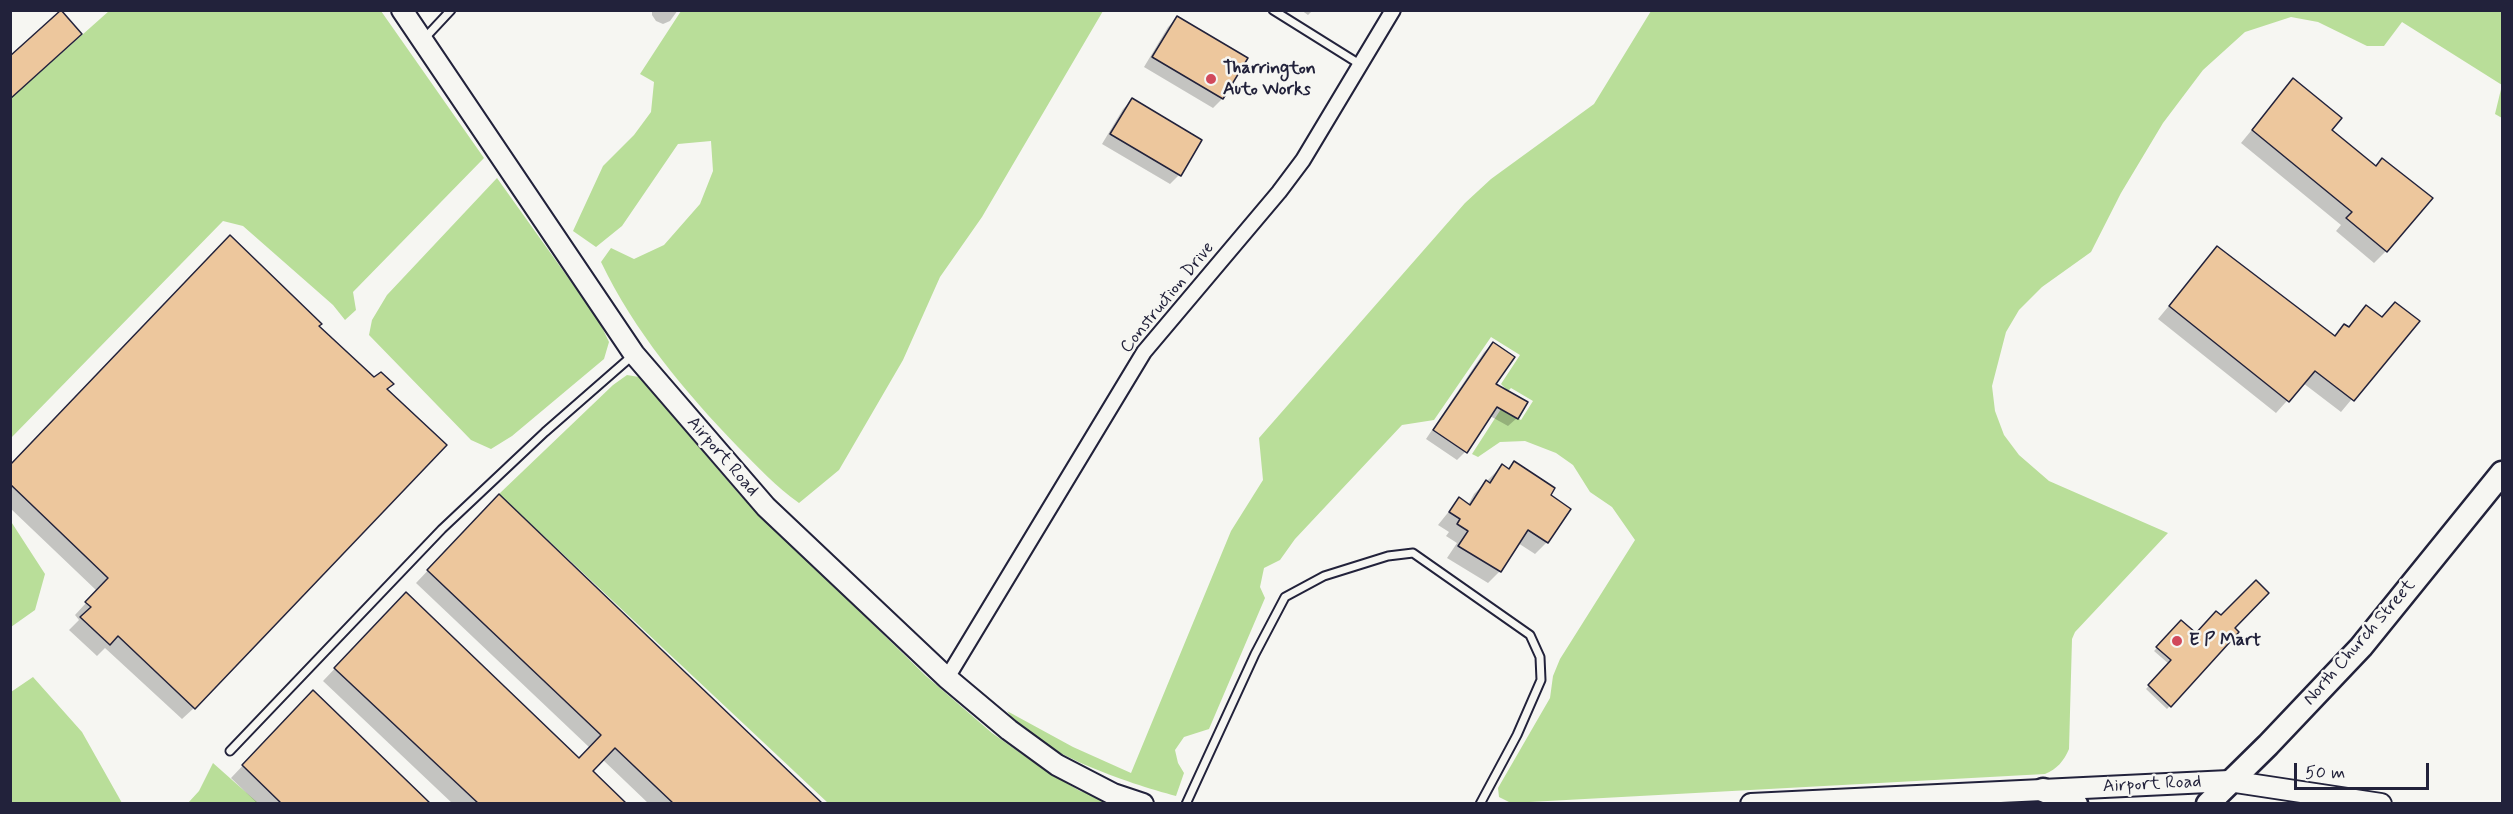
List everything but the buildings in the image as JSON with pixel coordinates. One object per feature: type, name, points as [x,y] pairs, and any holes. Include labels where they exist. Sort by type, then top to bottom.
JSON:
[{"type":"main road","name":"Airport Road","points":[[402,10],[634,354],[766,507],[947,678],[1056,765],[1113,794],[1143,804]]},
{"type":"main road","name":"North Church Street","points":[[2208,804],[2361,647],[2502,474]]},
{"type":"main road","name":"Airport Road","points":[[1751,804],[2229,781],[2381,804]]},
{"type":"main road","points":[[2043,789],[2076,804]]},
{"type":"street","name":"Construction Drive","points":[[947,678],[1144,352],[1291,176],[1393,10]]},
{"type":"lane","points":[[423,39],[451,10]]},
{"type":"lane","points":[[1273,10],[1361,65]]},
{"type":"lane","points":[[230,751],[442,530],[545,432],[634,354]]},
{"type":"lane","points":[[1186,804],[1255,654],[1285,597],[1324,576],[1388,556],[1413,553],[1530,634],[1540,657],[1541,680],[1538,688],[1517,735],[1480,804]]},
{"type":"green space","points":[[109,11],[381,11],[484,158],[353,292],[356,310],[345,320],[333,305],[243,226],[223,221],[11,438],[10,99]]},
{"type":"green space","points":[[681,11],[1103,11],[982,217],[940,277],[903,360],[839,470],[799,503],[753,462],[680,382],[629,312],[601,262],[611,248],[634,259],[664,245],[700,204],[713,171],[711,141],[678,144],[622,226],[596,247],[573,231],[603,166],[634,135],[651,112],[654,82],[640,74]]},
{"type":"green space","points":[[1651,11],[2502,11],[2502,85],[2402,22],[2384,46],[2367,46],[2318,22],[2291,17],[2245,32],[2203,70],[2163,123],[2121,193],[2091,252],[2042,287],[2019,310],[2006,332],[1992,386],[1995,411],[2004,435],[2019,455],[2049,481],[2168,533],[2075,632],[2072,639],[2069,749],[2060,764],[2045,774],[1511,803],[1499,797],[1498,788],[1550,698],[1553,676],[1560,659],[1635,540],[1612,507],[1590,492],[1573,465],[1556,453],[1525,441],[1500,442],[1478,457],[1472,454],[1501,409],[1521,420],[1533,401],[1511,388],[1508,391],[1501,384],[1520,355],[1491,337],[1434,420],[1402,425],[1295,539],[1280,560],[1264,568],[1260,587],[1265,598],[1209,729],[1184,737],[1175,750],[1178,763],[1184,773],[1176,796],[1133,783],[1084,764],[1039,740],[1021,726],[1007,711],[1073,747],[1131,773],[1231,531],[1263,480],[1259,438],[1465,203],[1491,179],[1594,104]]},
{"type":"green space","points":[[2502,85],[2502,118],[2495,114]]},
{"type":"green space","points":[[497,178],[599,321],[609,342],[604,359],[512,436],[491,449],[471,440],[369,335],[372,320],[387,295]]},
{"type":"green space","points":[[627,375],[639,377],[740,495],[926,676],[992,733],[1043,769],[1080,791],[1116,803],[828,803],[499,494],[613,385]]},
{"type":"green space","points":[[10,520],[45,574],[35,610],[11,627]]},
{"type":"green space","points":[[33,677],[82,732],[122,803],[11,803],[11,692]]},
{"type":"green space","points":[[213,763],[258,803],[188,803],[199,791]]},
{"type":"place","name":"Tharrington Auto Works","points":[[1211,79]]},
{"type":"place","name":"E P Mart","points":[[2177,641]]}]
